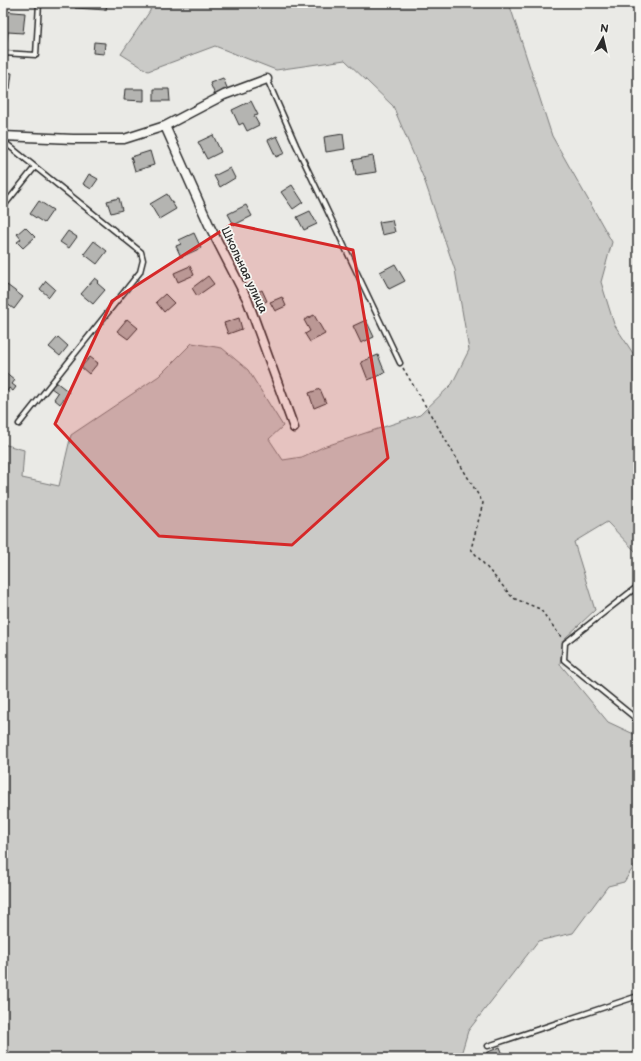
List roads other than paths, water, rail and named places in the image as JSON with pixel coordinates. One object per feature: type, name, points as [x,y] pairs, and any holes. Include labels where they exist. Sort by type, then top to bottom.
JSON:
[{"type":"street","points":[[3,136],[124,138],[165,126],[224,95],[267,79]]},
{"type":"street","name":"Школьная улица","points":[[165,126],[210,227],[247,299],[294,428]]},
{"type":"lane","points":[[3,53],[36,56],[40,3]]},
{"type":"lane","points":[[267,79],[296,145],[400,363]]},
{"type":"lane","points":[[3,141],[141,252],[143,260],[140,272],[19,424]]},
{"type":"lane","points":[[3,207],[35,167]]},
{"type":"lane","points":[[638,586],[566,643],[564,660],[634,717],[638,723]]},
{"type":"lane","points":[[488,1046],[638,996]]}]
